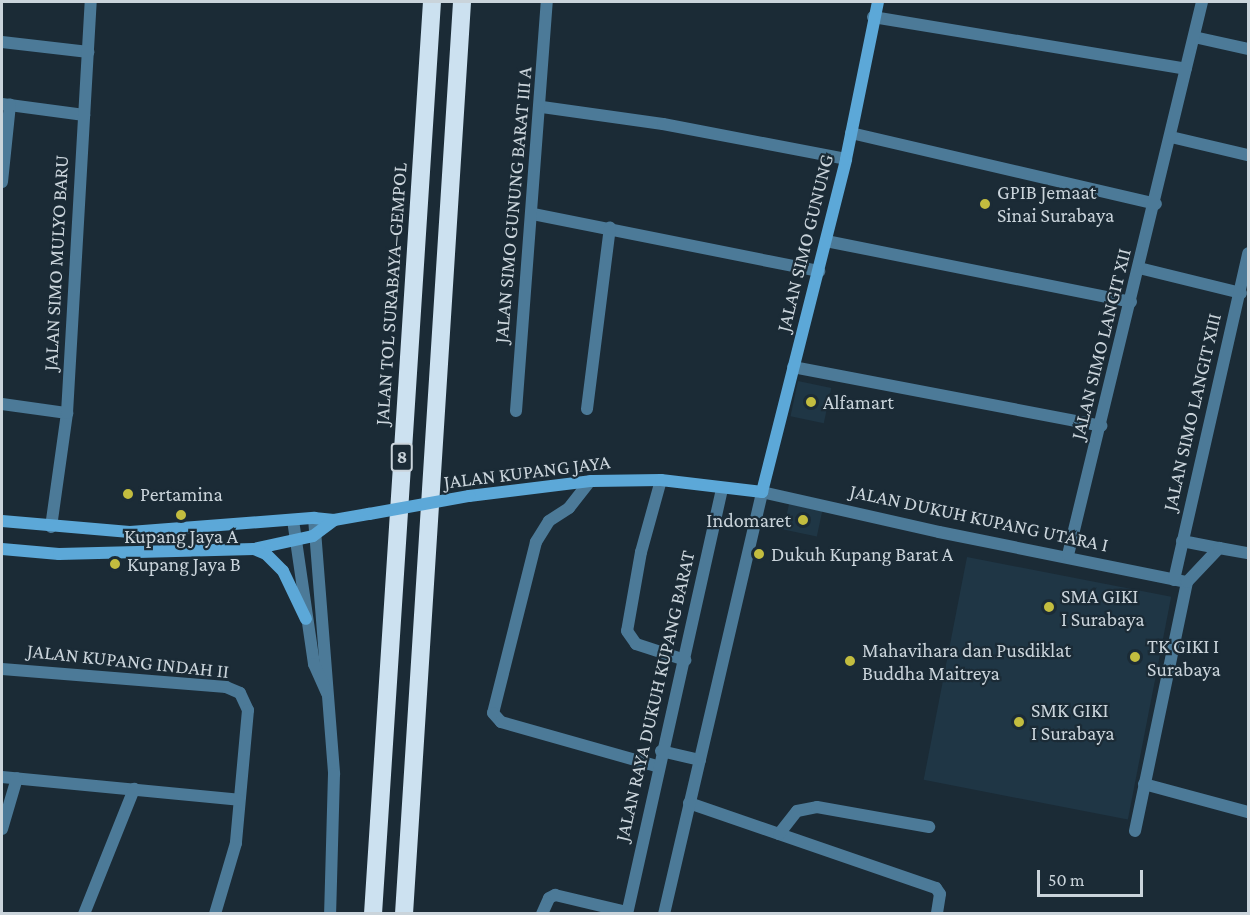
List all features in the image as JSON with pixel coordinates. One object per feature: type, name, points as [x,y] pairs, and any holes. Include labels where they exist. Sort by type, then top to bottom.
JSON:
[{"type":"highway","name":"JALAN TOL SURABAYA–GEMPOL","points":[[373,914],[432,2]]},
{"type":"highway","name":"8","points":[[404,914],[462,2]]},
{"type":"main road","name":"JALAN SIMO GUNUNG","points":[[762,492],[846,159],[873,17],[878,2]]},
{"type":"main road","name":"JALAN KUPANG JAYA","points":[[2,521],[130,532],[314,518],[334,520],[469,496],[590,481],[660,480],[762,492]]},
{"type":"main road","name":"JALAN KUPANG JAYA","points":[[2,549],[59,554],[254,549],[314,536],[334,520]]},
{"type":"main road","points":[[254,549],[266,554],[283,571],[306,619]]},
{"type":"street","name":"JALAN SIMO MULYO BARU","points":[[51,527],[67,413],[91,2]]},
{"type":"street","name":"JALAN SIMO GUNUNG BARAT III A","points":[[516,411],[542,107],[547,2]]},
{"type":"street","name":"JALAN SIMO LANGIT XII","points":[[1068,555],[1156,204],[1202,2]]},
{"type":"street","points":[[873,17],[1186,69]]},
{"type":"street","points":[[1194,37],[1248,49]]},
{"type":"street","points":[[2,42],[88,52]]},
{"type":"street","points":[[2,181],[6,104],[84,115]]},
{"type":"street","points":[[542,107],[663,124],[846,159]]},
{"type":"street","points":[[851,133],[1156,204]]},
{"type":"street","points":[[1171,137],[1248,155]]},
{"type":"street","points":[[532,214],[610,227],[819,271]]},
{"type":"street","points":[[587,409],[610,227]]},
{"type":"street","points":[[826,241],[1131,302]]},
{"type":"street","name":"JALAN SIMO LANGIT XIII","points":[[1174,580],[1241,293],[1248,253]]},
{"type":"street","points":[[1140,267],[1241,293]]},
{"type":"street","points":[[793,367],[1101,426]]},
{"type":"street","points":[[2,404],[67,413]]},
{"type":"street","points":[[660,480],[641,552],[627,631],[636,644],[685,660]]},
{"type":"street","points":[[590,481],[580,497],[549,521],[536,542],[493,713],[501,722],[657,766]]},
{"type":"street","name":"JALAN RAYA DUKUH KUPANG BARAT","points":[[627,913],[657,766],[685,660],[722,488]]},
{"type":"street","points":[[664,914],[762,492]]},
{"type":"street","name":"JALAN DUKUH KUPANG UTARA I","points":[[762,492],[939,532],[1068,555],[1187,582]]},
{"type":"street","points":[[314,518],[328,662],[327,693],[334,774],[330,914]]},
{"type":"street","points":[[293,520],[314,663],[327,693]]},
{"type":"street","points":[[1182,541],[1248,553]]},
{"type":"street","points":[[1135,831],[1187,582],[1219,548]]},
{"type":"street","name":"JALAN KUPANG INDAH II","points":[[2,669],[226,687],[240,693],[248,710],[234,853],[215,914]]},
{"type":"street","points":[[662,751],[700,760]]},
{"type":"street","points":[[2,777],[239,800]]},
{"type":"street","points":[[2,829],[17,778]]},
{"type":"street","points":[[1144,784],[1248,812]]},
{"type":"street","points":[[84,914],[134,789]]},
{"type":"street","points":[[689,803],[936,888],[940,894],[938,914]]},
{"type":"street","points":[[779,834],[797,811],[817,807],[929,827]]},
{"type":"street","points":[[542,914],[549,898],[555,895],[627,913]]},
{"type":"shaded area","name":"Alfamart","points":[[798,381],[831,388],[824,423],[791,416]]},
{"type":"shaded area","name":"Indomaret","points":[[789,504],[822,511],[817,537],[784,529]]},
{"type":"shaded area","points":[[967,557],[1171,597],[1128,820],[924,780]]},
{"type":"place","name":"GPIB Jemaat Sinai Surabaya","points":[[985,204]]},
{"type":"place","name":"Alfamart","points":[[811,402]]},
{"type":"place","name":"Pertamina","points":[[128,494]]},
{"type":"place","name":"Kupang Jaya A","points":[[181,515]]},
{"type":"place","name":"Indomaret","points":[[803,520]]},
{"type":"place","name":"Dukuh Kupang Barat A","points":[[759,554]]},
{"type":"place","name":"Kupang Jaya B","points":[[115,564]]},
{"type":"place","name":"SMA GIKI I Surabaya","points":[[1049,607]]},
{"type":"place","name":"TK GIKI I Surabaya","points":[[1135,657]]},
{"type":"place","name":"Mahavihara dan Pusdiklat Buddha Maitreya","points":[[850,661]]},
{"type":"place","name":"SMK GIKI I Surabaya","points":[[1019,722]]}]
